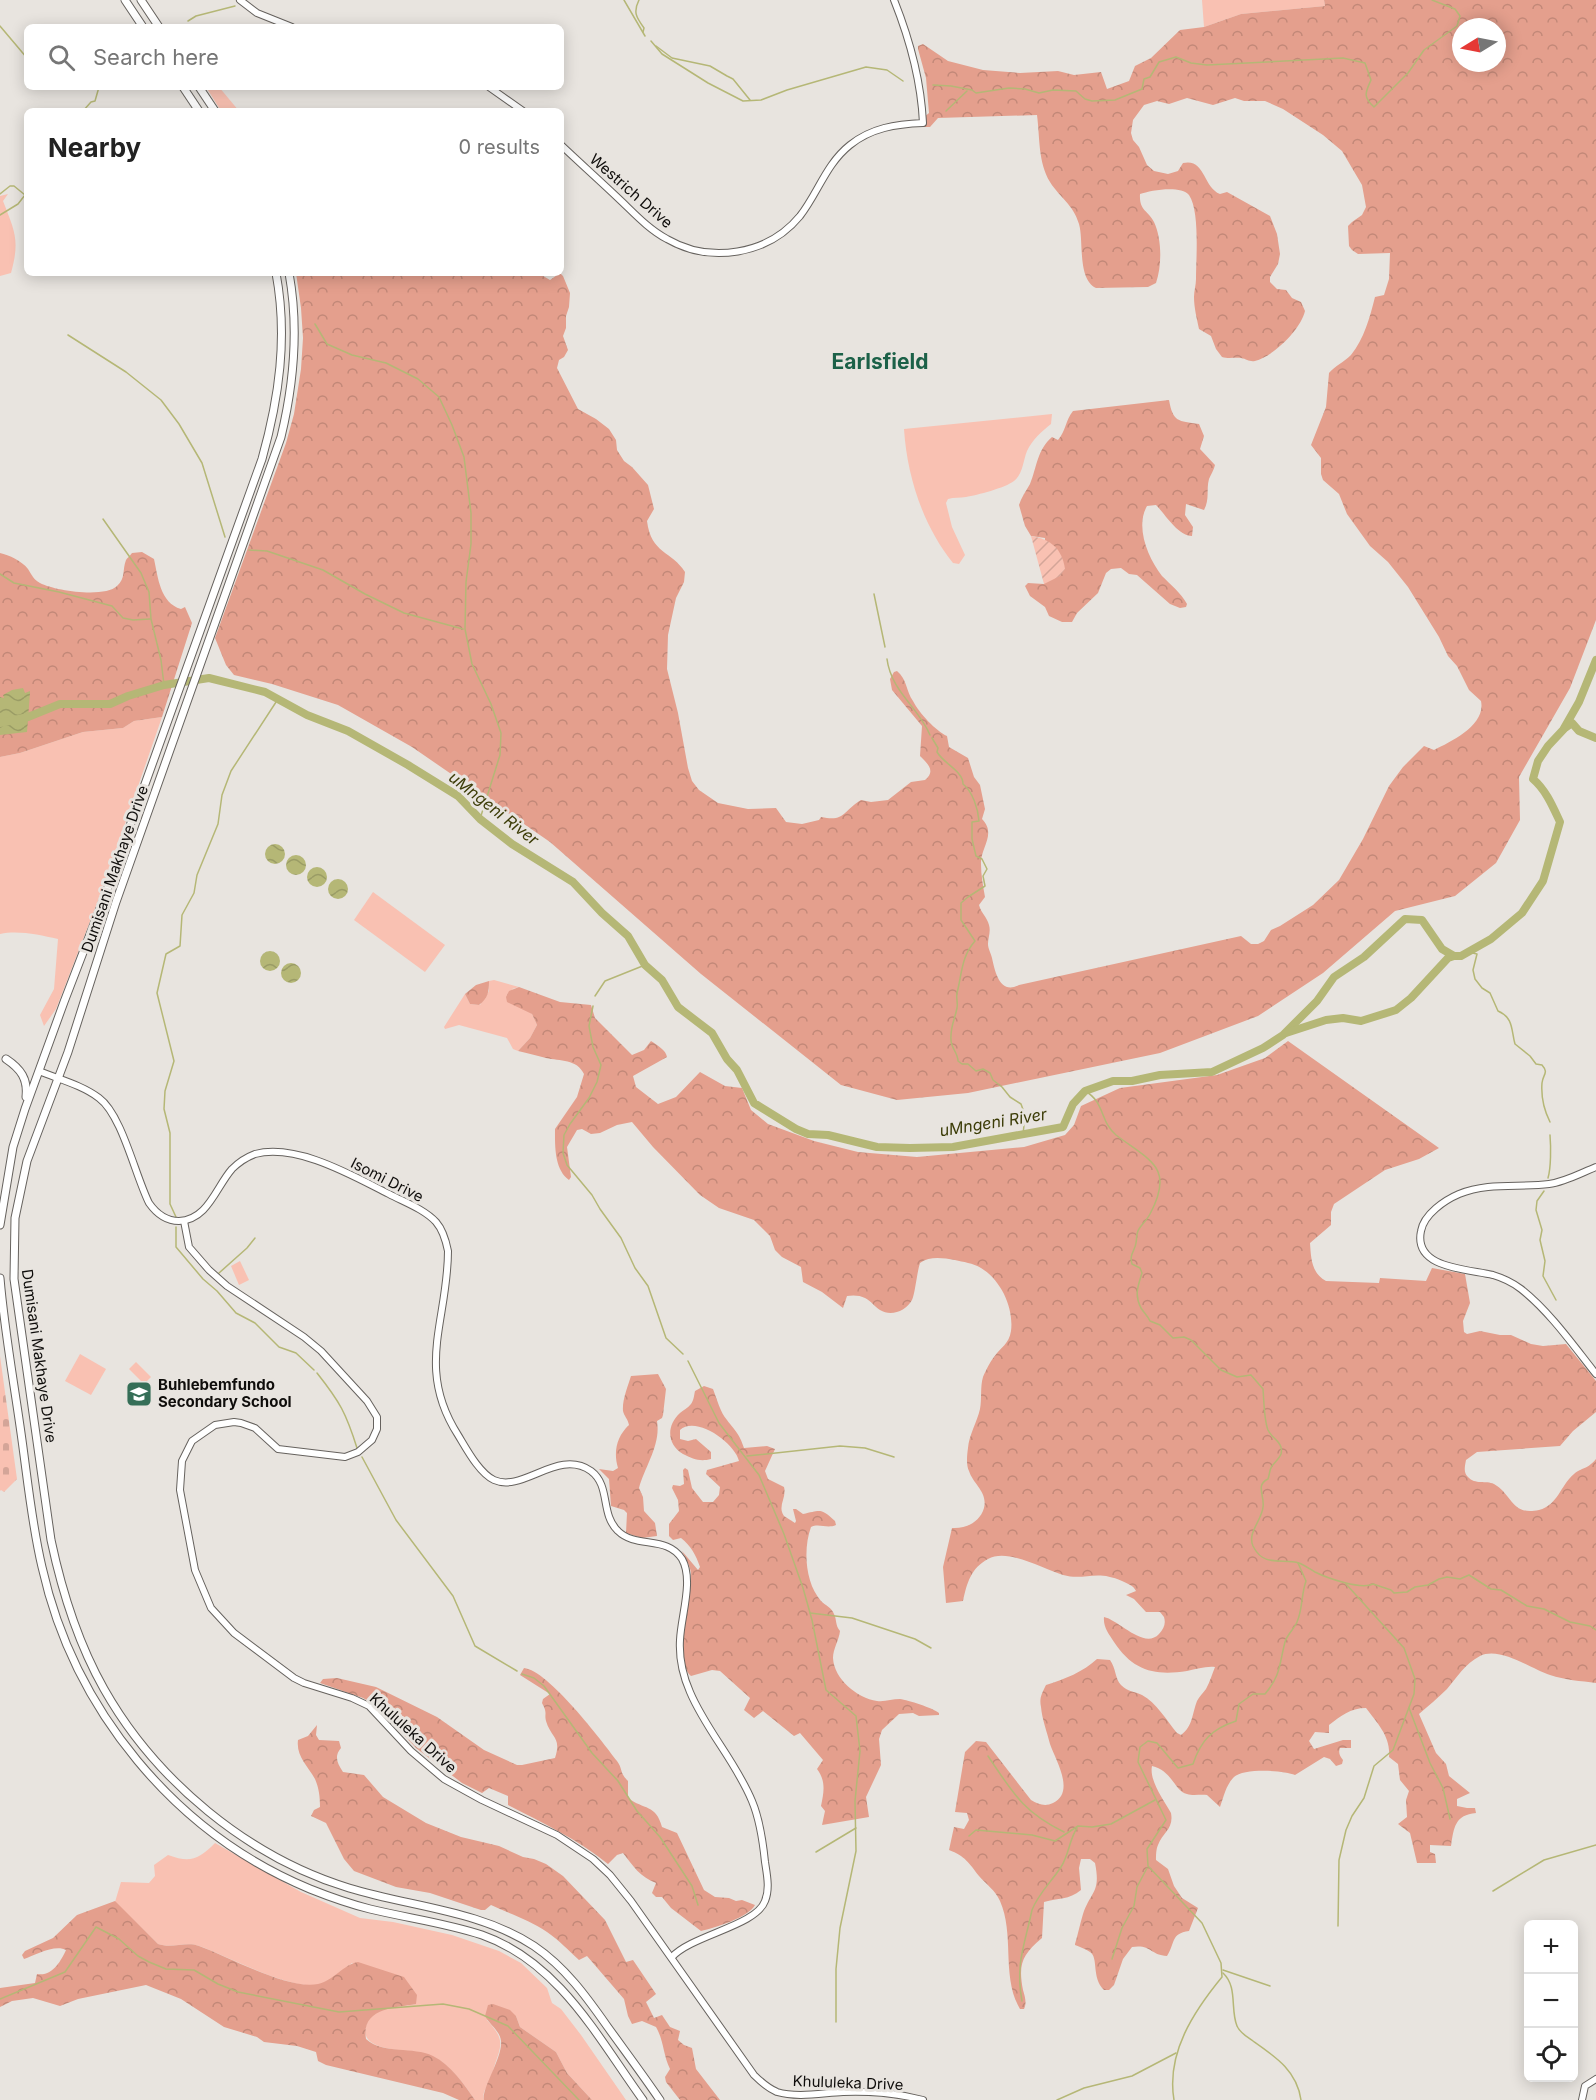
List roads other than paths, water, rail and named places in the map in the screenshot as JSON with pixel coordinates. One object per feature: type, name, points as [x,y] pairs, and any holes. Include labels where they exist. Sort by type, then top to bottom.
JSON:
[{"type":"main road","points":[[125,0],[141,24]]},
{"type":"main road","points":[[142,0],[157,24]]},
{"type":"main road","points":[[185,90],[197,108]]},
{"type":"main road","points":[[201,90],[213,108]]},
{"type":"main road","name":"Dumisani Makhaye Drive","points":[[0,1225],[13,1147],[25,1109],[104,898],[262,459],[274,414],[280,379],[282,334],[276,276]]},
{"type":"main road","name":"Dumisani Makhaye Drive","points":[[288,276],[294,310],[295,345],[294,370],[287,414],[271,468],[116,902],[58,1079],[23,1175],[15,1218],[14,1279],[56,1566],[66,1602],[83,1647],[108,1696],[140,1742],[179,1785],[221,1820],[263,1849],[308,1873],[369,1894],[457,1913],[487,1922],[507,1930],[545,1954],[566,1972],[583,1992],[660,2100]]},
{"type":"main road","points":[[6,1059],[16,1066],[25,1078],[27,1090],[25,1109]]},
{"type":"main road","name":"Dumisani Makhaye Drive","points":[[0,1278],[32,1507],[46,1583],[63,1635],[77,1667],[101,1712],[130,1753],[160,1787],[205,1826],[248,1857],[283,1876],[322,1894],[361,1907],[483,1936],[531,1961],[556,1982],[568,1996],[643,2100]]},
{"type":"street","points":[[240,0],[257,13],[284,24]]},
{"type":"street","name":"Westrich Drive","points":[[564,148],[645,223],[666,239],[699,252],[729,254],[756,247],[789,226],[807,204],[832,163],[850,145],[877,130],[903,124],[923,123],[916,67],[894,0]]},
{"type":"street","points":[[493,90],[519,108]]},
{"type":"street","points":[[39,1071],[90,1092],[106,1104],[115,1119],[149,1203],[167,1218],[184,1221]]},
{"type":"street","name":"Isomi Drive","points":[[184,1221],[201,1212],[237,1164],[255,1154],[269,1153],[300,1157],[333,1167],[431,1217],[445,1236],[448,1251],[435,1350],[440,1395],[446,1413],[458,1435],[479,1466],[493,1480],[513,1481],[564,1465],[578,1465],[589,1470],[600,1481],[607,1516],[617,1530],[629,1540],[668,1546],[680,1556],[686,1567],[687,1583],[680,1641],[684,1675],[692,1696],[753,1802],[761,1833],[768,1888],[764,1904],[750,1917],[683,1946],[672,1957]]},
{"type":"street","points":[[1596,1167],[1551,1184],[1489,1186],[1460,1194],[1427,1217],[1421,1229],[1420,1238],[1426,1253],[1437,1263],[1500,1277],[1520,1288],[1541,1307],[1596,1374]]},
{"type":"street","name":"Khululeka Drive","points":[[184,1221],[189,1247],[209,1270],[227,1286],[304,1337],[321,1351],[367,1401],[377,1417],[372,1440],[358,1452],[345,1457],[278,1449],[255,1428],[234,1422],[215,1425],[192,1441],[182,1461],[180,1490],[195,1570],[211,1608],[234,1633],[294,1678],[369,1706],[411,1751],[444,1779],[482,1800],[557,1835],[585,1853],[617,1883],[754,2075],[770,2088],[790,2094],[845,2092],[895,2094],[923,2100]]},
{"type":"street","points":[[1582,2100],[1585,2086],[1596,2079]]},
{"type":"water","points":[[23,688],[25,693],[30,691],[27,732],[0,735],[0,697],[4,698],[3,695],[12,690]]},
{"type":"water","points":[[275,844],[282,847],[285,854],[282,861],[275,864],[268,861],[265,854],[268,847]]},
{"type":"water","points":[[296,855],[303,858],[306,865],[303,872],[296,875],[289,872],[286,865],[289,858]]},
{"type":"water","points":[[317,867],[324,870],[327,877],[324,884],[317,887],[310,884],[307,877],[310,870]]},
{"type":"water","points":[[338,879],[345,882],[348,889],[345,896],[338,899],[331,896],[328,889],[331,882]]},
{"type":"water","points":[[270,951],[277,954],[280,961],[277,968],[270,971],[263,968],[260,961],[263,954]]},
{"type":"water","points":[[291,963],[298,966],[301,973],[298,980],[291,983],[284,980],[281,973],[284,966]]},
{"type":"waterway","points":[[624,0],[645,36]]},
{"type":"waterway","points":[[639,0],[636,11],[644,28],[643,32]]},
{"type":"waterway","points":[[933,85],[951,86],[972,90],[976,93],[1009,88],[1039,93],[1053,90],[1076,91],[1085,99],[1092,101],[1115,100],[1142,89],[1144,79],[1150,77],[1159,62],[1176,57],[1191,63],[1207,65],[1343,58],[1365,63],[1371,80],[1366,92],[1367,97],[1374,107],[1408,73],[1424,50],[1457,26],[1460,16],[1455,9],[1432,0]]},
{"type":"waterway","points":[[188,21],[196,16],[235,6]]},
{"type":"waterway","points":[[0,26],[24,54]]},
{"type":"waterway","points":[[651,41],[662,54],[708,83],[743,101],[761,100],[866,67],[887,70],[903,81]]},
{"type":"waterway","points":[[656,46],[672,58],[710,66],[733,79],[750,100]]},
{"type":"waterway","points":[[86,108],[95,101],[98,90]]},
{"type":"waterway","points":[[946,111],[967,91]]},
{"type":"waterway","points":[[0,194],[10,186],[14,186],[24,194]]},
{"type":"waterway","points":[[0,215],[18,204],[24,196]]},
{"type":"waterway","points":[[315,324],[327,344],[352,355],[386,363],[418,379],[439,397],[464,457],[471,513],[465,629],[472,664],[491,704],[501,733],[500,755],[480,819]]},
{"type":"waterway","points":[[68,335],[126,372],[161,400],[179,424],[202,463],[225,537]]},
{"type":"waterway","points":[[103,519],[141,573],[149,592],[151,619],[161,660],[164,685]]},
{"type":"waterway","points":[[249,550],[267,551],[323,570],[404,613],[463,629]]},
{"type":"waterway","points":[[0,574],[14,583],[112,606],[123,618],[150,619]]},
{"type":"waterway","points":[[874,594],[885,647]]},
{"type":"waterway","points":[[887,659],[899,690],[930,735]]},
{"type":"waterway","name":"uMngeni River","points":[[0,723],[28,717],[60,704],[110,704],[164,685],[209,678],[265,692],[307,715],[348,731],[408,765],[458,796],[480,819],[512,844],[573,882],[602,913],[628,936],[645,965],[662,980],[678,1007],[712,1033],[727,1059],[737,1070],[754,1103],[808,1134],[828,1135],[877,1147],[953,1147],[1063,1127],[1073,1104],[1085,1091],[1113,1081],[1212,1072],[1263,1048],[1283,1035],[1317,1001],[1334,977],[1364,957],[1405,919],[1422,920],[1442,949],[1454,956],[1461,956],[1491,939],[1522,913],[1543,881],[1560,822],[1545,793],[1533,779],[1538,761],[1563,730],[1579,702],[1596,660]]},
{"type":"waterway","points":[[176,1217],[170,1204],[170,1133],[164,1109],[165,1091],[174,1061],[157,993],[166,954],[180,946],[182,915],[194,893],[197,875],[218,824],[222,795],[231,771],[278,699]]},
{"type":"waterway","points":[[1565,728],[1572,723],[1579,731],[1596,738]]},
{"type":"waterway","points":[[932,738],[938,748],[937,752],[957,771],[963,784],[970,791],[979,821],[972,822],[972,839],[976,856],[982,859],[987,869],[983,876],[985,886],[961,903],[961,920],[975,941],[967,953],[963,966],[951,1031],[951,1043],[958,1061],[968,1064],[976,1071],[983,1069],[990,1073],[993,1080],[1010,1097],[1021,1104],[1025,1115],[1023,1135]]},
{"type":"waterway","points":[[1468,952],[1477,954],[1473,970],[1475,979],[1482,988],[1490,993],[1498,1011],[1507,1017],[1515,1044],[1536,1064],[1544,1068],[1543,1098],[1550,1122]]},
{"type":"waterway","points":[[1286,1033],[1326,1020],[1343,1018],[1361,1021],[1396,1010],[1411,998],[1448,958],[1454,956]]},
{"type":"waterway","points":[[595,996],[605,981],[645,965]]},
{"type":"waterway","points":[[593,1006],[589,1026],[593,1047],[601,1065],[597,1082],[589,1098],[564,1135],[563,1153],[567,1165],[592,1195],[621,1238],[635,1268],[648,1286],[666,1338],[683,1354]]},
{"type":"waterway","points":[[1085,1091],[1096,1101],[1111,1130],[1148,1159],[1159,1175],[1160,1185],[1157,1198],[1149,1216],[1138,1231],[1131,1258],[1132,1264],[1140,1268],[1142,1273],[1137,1295],[1141,1308],[1150,1321],[1160,1325],[1173,1338],[1184,1337],[1191,1340],[1221,1370],[1237,1377],[1251,1375],[1263,1389],[1267,1426],[1281,1446],[1281,1450],[1268,1479],[1264,1481],[1261,1488],[1263,1507],[1252,1536],[1253,1546],[1258,1554],[1270,1560],[1299,1563],[1320,1574],[1344,1582],[1361,1586],[1373,1584],[1394,1593],[1407,1592],[1415,1587],[1428,1585],[1447,1577],[1460,1579],[1469,1575],[1491,1589],[1501,1590],[1527,1606],[1544,1609],[1570,1622],[1590,1626],[1596,1630]]},
{"type":"waterway","points":[[1548,1178],[1550,1135]]},
{"type":"waterway","points":[[1544,1191],[1537,1201],[1536,1210],[1542,1230],[1540,1240],[1545,1261],[1543,1276],[1556,1300]]},
{"type":"waterway","points":[[176,1227],[176,1247],[203,1279],[236,1313],[255,1323],[279,1347],[296,1353],[314,1370]]},
{"type":"waterway","points":[[219,1273],[255,1238]]},
{"type":"waterway","points":[[688,1361],[719,1423],[759,1475],[784,1534],[812,1620],[826,1690],[856,1716],[860,1751],[855,1801],[856,1851],[840,1928],[836,1969],[836,2022]]},
{"type":"waterway","points":[[317,1373],[342,1408],[357,1448]]},
{"type":"waterway","points":[[747,1456],[840,1446],[865,1448],[894,1457]]},
{"type":"waterway","points":[[362,1457],[396,1520],[453,1596],[475,1646],[517,1671]]},
{"type":"waterway","points":[[1174,2100],[1174,2066],[1178,2049],[1192,2018],[1222,1977],[1221,1963],[1202,1923],[1148,1866],[1147,1849],[1166,1820],[1138,1762],[1140,1747],[1148,1741],[1157,1743],[1178,1768],[1193,1764],[1208,1736],[1236,1721],[1239,1704],[1253,1694],[1265,1694],[1277,1675],[1285,1642],[1296,1625],[1300,1612],[1306,1581],[1298,1563]]},
{"type":"waterway","points":[[1338,1926],[1339,1860],[1346,1830],[1364,1798],[1374,1766],[1393,1750],[1414,1694],[1415,1679],[1404,1648],[1346,1584]]},
{"type":"waterway","points":[[810,1613],[852,1618],[915,1639],[931,1648]]},
{"type":"waterway","points":[[522,1674],[534,1678],[544,1686],[592,1753],[618,1781],[637,1811],[660,1837],[692,1886],[698,1905]]},
{"type":"waterway","points":[[1409,1708],[1430,1763],[1443,1788],[1450,1819]]},
{"type":"waterway","points":[[988,1756],[1020,1800],[1038,1817],[1064,1832]]},
{"type":"waterway","points":[[969,1836],[976,1830],[1032,1835],[1055,1841],[1078,1826],[1092,1827],[1111,1824],[1155,1800]]},
{"type":"waterway","points":[[816,1852],[856,1828]]},
{"type":"waterway","points":[[1022,2001],[1020,1965],[1032,1910],[1064,1862],[1077,1828]]},
{"type":"waterway","points":[[1493,1891],[1544,1860],[1596,1845]]},
{"type":"waterway","points":[[1112,1959],[1122,1928],[1134,1906],[1137,1887],[1147,1868]]},
{"type":"waterway","points":[[0,1999],[65,1972],[96,1927],[119,1939],[138,1956],[149,1962],[166,1969],[194,1970],[238,1992],[339,2012],[443,2004],[469,2009],[508,2026],[579,2100]]},
{"type":"waterway","points":[[1223,1970],[1270,1986]]},
{"type":"waterway","points":[[1223,1973],[1231,1985],[1238,2028],[1284,2066],[1295,2081],[1301,2100]]},
{"type":"waterway","points":[[1057,2100],[1084,2088],[1132,2076],[1176,2053]]},
{"type":"place","name":"Buhlebemfundo Secondary School","points":[[139,1394]]},
{"type":"district","name":"Earlsfield","points":[[880,362]]}]
